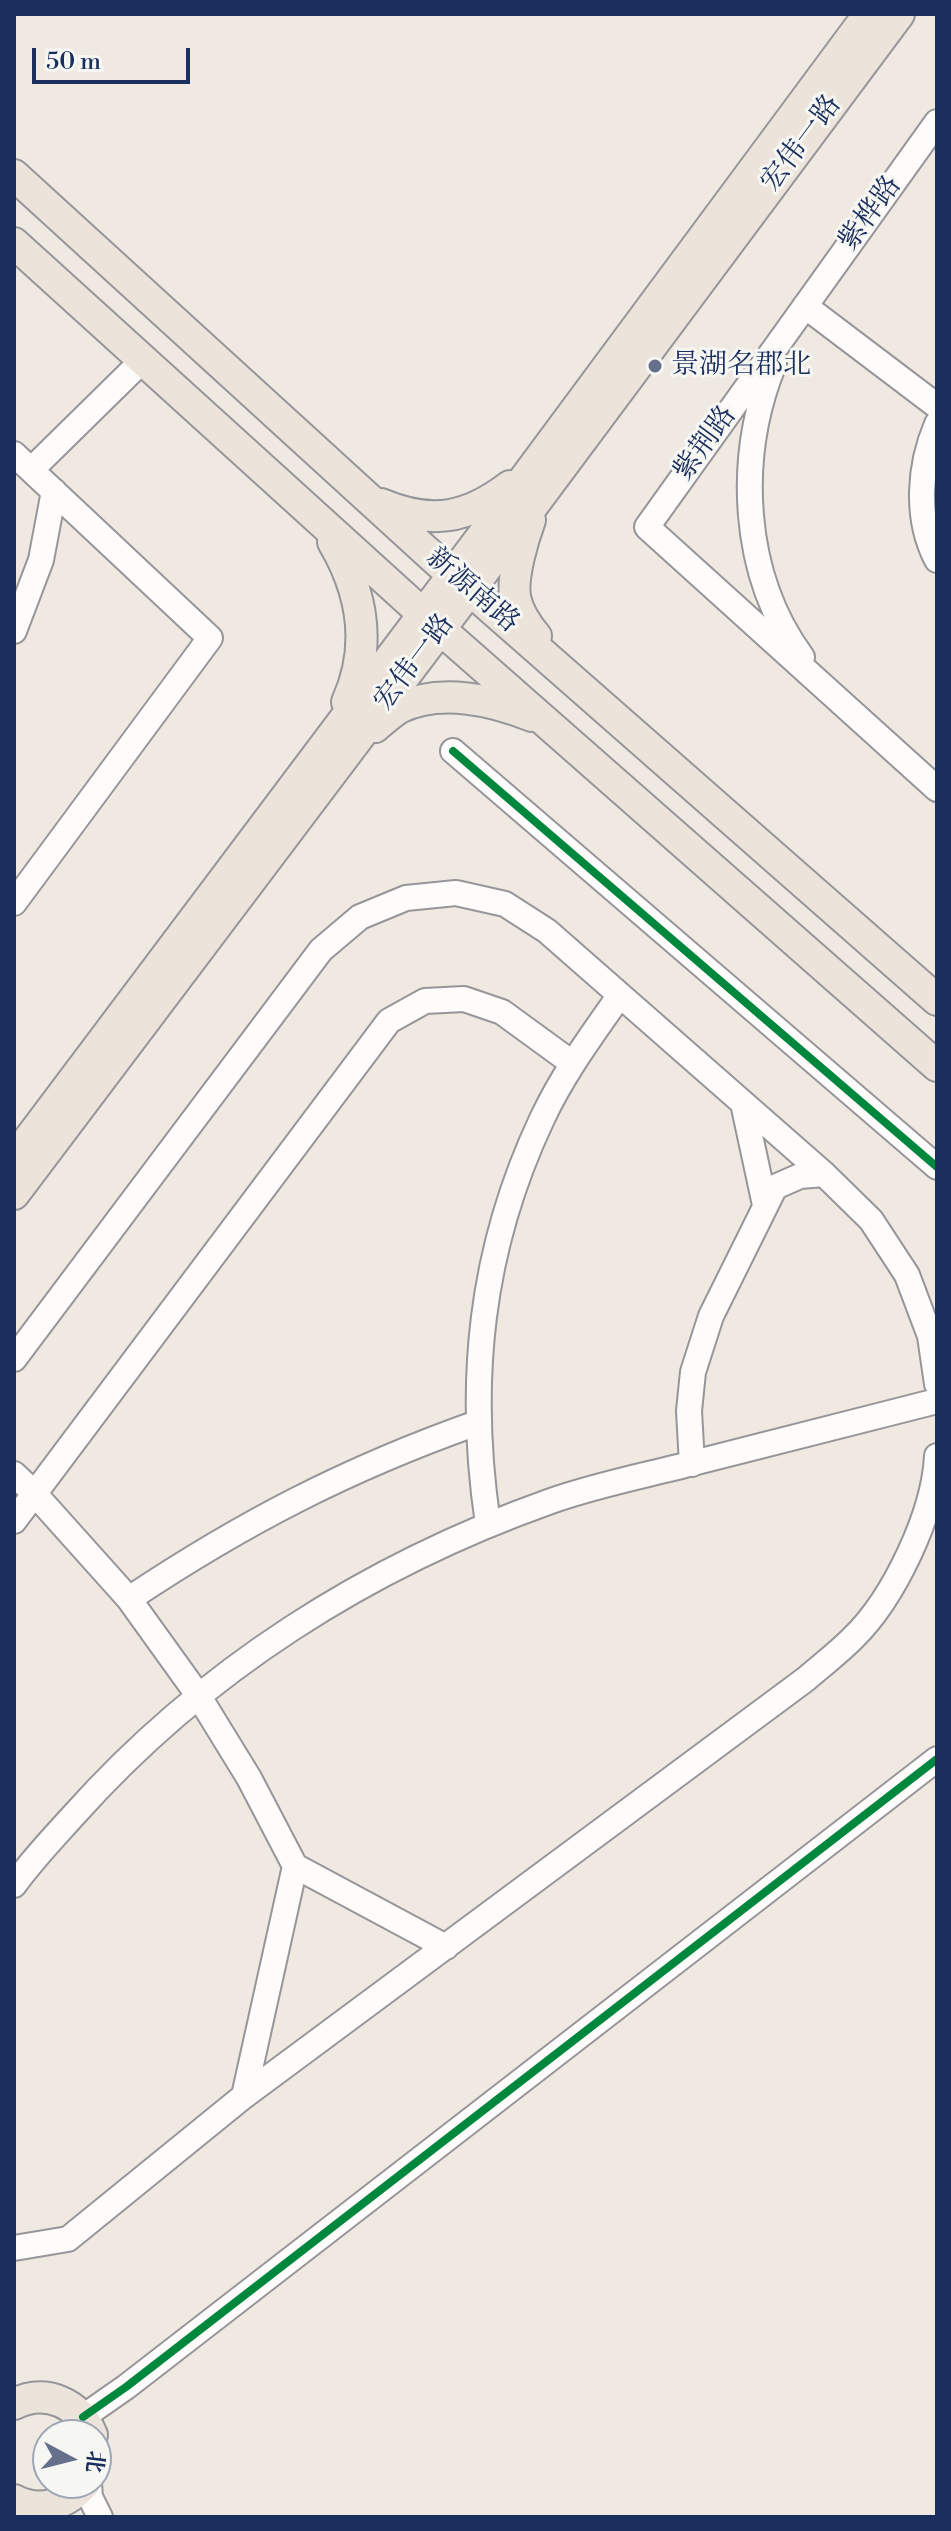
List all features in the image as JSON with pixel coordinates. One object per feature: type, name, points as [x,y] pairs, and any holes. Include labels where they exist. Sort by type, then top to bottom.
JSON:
[{"type":"main road","name":"宏伟一路","points":[[536,482],[869,14]]},
{"type":"main road","name":"宏伟一路","points":[[14,1159],[343,739],[536,482],[899,14]]},
{"type":"main road","name":"新源南路","points":[[14,175],[461,582],[937,1000]]},
{"type":"main road","name":"新源南路","points":[[14,243],[322,523],[937,1066]]},
{"type":"main road","points":[[370,499],[400,512],[431,518],[458,515],[536,482]]},
{"type":"main road","points":[[536,482],[520,545],[515,597],[527,625],[568,675]]},
{"type":"main road","points":[[322,523],[345,563],[358,597],[363,649],[343,739]]},
{"type":"main road","points":[[343,739],[398,709],[427,698],[501,704],[548,722]]},
{"type":"main road","name":"宏伟一路","points":[[14,1194],[343,739]]},
{"type":"main road","points":[[15,2403],[34,2397],[52,2398],[69,2405],[81,2419]]},
{"type":"main road","points":[[14,2500],[52,2512],[54,2505],[67,2499]]},
{"type":"street","name":"紫桦路","points":[[805,306],[937,122]]},
{"type":"street","points":[[805,306],[937,406]]},
{"type":"street","name":"紫荆路","points":[[805,306],[647,527],[937,789]]},
{"type":"street","name":"紫荆路","points":[[805,306],[782,345],[765,387],[752,446],[749,476],[751,521],[760,566],[775,609],[796,649],[823,686]]},
{"type":"street","points":[[14,903],[210,638],[22,462],[143,360]]},
{"type":"street","points":[[937,424],[928,444],[922,480],[923,517],[937,560]]},
{"type":"street","points":[[14,631],[41,560],[54,491]]},
{"type":"street","points":[[453,751],[937,1167]]},
{"type":"street","points":[[14,1359],[321,950],[360,917],[406,898],[456,893],[505,904],[547,931],[824,1174],[871,1220],[907,1275],[930,1336],[937,1384]]},
{"type":"street","points":[[488,1524],[480,1473],[477,1423],[479,1360],[484,1313],[499,1236],[518,1176],[542,1118],[572,1063],[620,995]]},
{"type":"street","points":[[14,1521],[389,1021],[425,1001],[464,999],[502,1012],[572,1063]]},
{"type":"street","points":[[743,1103],[765,1205]]},
{"type":"street","points":[[692,1464],[689,1411],[693,1372],[711,1316],[775,1187],[800,1176],[824,1174]]},
{"type":"street","points":[[14,1885],[108,1777],[198,1695],[266,1644],[337,1599],[411,1559],[488,1524],[582,1492],[937,1401]]},
{"type":"street","points":[[129,1599],[196,1555],[297,1497],[368,1464],[477,1423]]},
{"type":"street","points":[[14,2248],[68,2239],[244,2096],[806,1679],[854,1637],[893,1586],[921,1527],[937,1456]]},
{"type":"street","points":[[14,1474],[129,1599],[198,1695],[249,1778],[295,1866],[446,1947]]},
{"type":"street","points":[[94,2419],[138,2377],[937,1759]]},
{"type":"street","points":[[244,2096],[295,1866]]},
{"type":"street","points":[[91,2499],[100,2517]]},
{"type":"cycle path","points":[[453,751],[937,1167]]},
{"type":"cycle path","points":[[83,2417],[126,2387],[937,1759]]},
{"type":"place","name":"景湖名郡北","points":[[655,366]]}]
